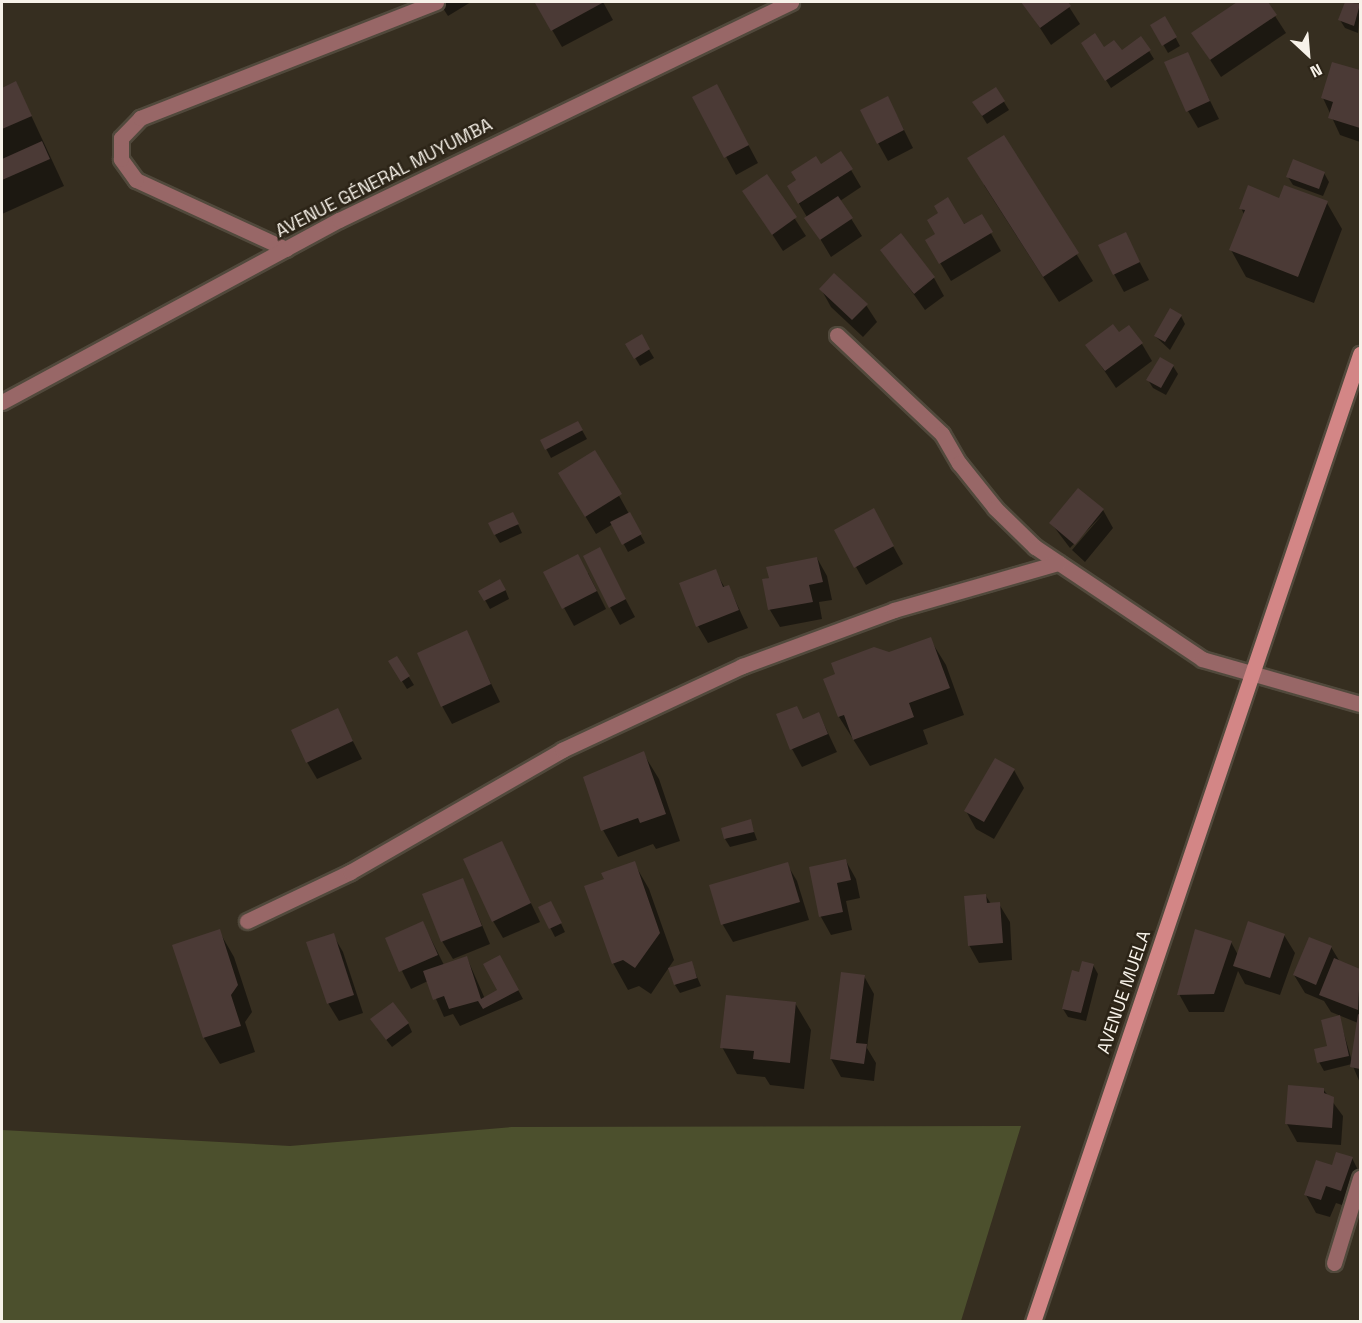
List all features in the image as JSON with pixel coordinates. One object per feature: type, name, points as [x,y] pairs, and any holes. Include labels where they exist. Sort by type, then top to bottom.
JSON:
[{"type":"street","points":[[286,249],[136,180],[121,159],[122,138],[140,118],[436,2]]},
{"type":"street","name":"AVENUE GÉNERAL MUYUMBA","points":[[2,402],[286,249],[791,2]]},
{"type":"street","points":[[837,335],[942,434],[959,463],[995,508],[1058,563],[1190,653],[1252,674],[1360,704]]},
{"type":"street","name":"AVENUE MUELA","points":[[1033,1322],[1360,354]]},
{"type":"street","points":[[247,921],[351,872],[562,750],[742,666],[894,610],[1058,563]]},
{"type":"street","points":[[1334,1263],[1360,1178]]},
{"type":"green space","points":[[1021,1126],[961,1321],[2,1321],[2,1130],[290,1146],[512,1127]]},
{"type":"building","points":[[538,2],[604,2],[551,31],[535,3]]},
{"type":"building","points":[[1021,2],[1068,2],[1071,6],[1040,28]]},
{"type":"building","points":[[1237,2],[1268,2],[1277,15],[1210,60],[1191,33]]},
{"type":"building","points":[[1345,2],[1360,4],[1354,26],[1338,20]]},
{"type":"building","points":[[1165,16],[1177,37],[1162,46],[1150,25]]},
{"type":"building","points":[[1095,33],[1104,47],[1114,40],[1122,50],[1141,36],[1151,50],[1105,81],[1081,43]]},
{"type":"building","points":[[1188,52],[1210,101],[1186,112],[1164,62]]},
{"type":"building","points":[[1332,62],[1360,70],[1360,128],[1328,118],[1333,102],[1321,98]]},
{"type":"building","points":[[16,81],[32,116],[2,129],[2,88]]},
{"type":"building","points":[[717,84],[749,145],[724,158],[692,97]]},
{"type":"building","points":[[996,87],[1005,101],[982,116],[972,102]]},
{"type":"building","points":[[888,96],[904,130],[877,144],[860,110]]},
{"type":"building","points":[[1004,135],[1079,253],[1043,277],[967,158]]},
{"type":"building","points":[[42,141],[50,159],[2,180],[2,159]]},
{"type":"building","points":[[841,151],[853,169],[798,204],[787,186],[796,180],[791,172],[816,156],[821,164]]},
{"type":"building","points":[[1293,159],[1325,172],[1319,189],[1286,177]]},
{"type":"building","points":[[767,174],[797,217],[772,235],[742,191]]},
{"type":"building","points":[[1248,185],[1279,198],[1284,185],[1328,201],[1298,277],[1229,250],[1245,210],[1239,209]]},
{"type":"building","points":[[838,196],[853,218],[820,240],[804,218]]},
{"type":"building","points":[[948,197],[964,224],[982,214],[993,232],[939,264],[925,240],[935,234],[927,220],[938,213],[934,206]]},
{"type":"building","points":[[1126,232],[1140,262],[1113,275],[1098,245]]},
{"type":"building","points":[[901,233],[935,277],[914,294],[880,250]]},
{"type":"building","points":[[834,273],[868,304],[852,320],[819,289]]},
{"type":"building","points":[[1170,308],[1182,315],[1165,342],[1154,336]]},
{"type":"building","points":[[1113,324],[1119,332],[1129,325],[1143,343],[1105,371],[1085,345]]},
{"type":"building","points":[[642,334],[650,349],[634,359],[625,344]]},
{"type":"building","points":[[1160,357],[1174,365],[1161,388],[1146,380]]},
{"type":"building","points":[[578,421],[583,430],[545,450],[540,440]]},
{"type":"building","points":[[595,450],[622,494],[585,517],[558,473]]},
{"type":"building","points":[[1078,488],[1104,509],[1075,545],[1049,523]]},
{"type":"building","points":[[874,508],[894,546],[854,568],[834,530]]},
{"type":"building","points":[[513,512],[519,524],[494,535],[488,523]]},
{"type":"building","points":[[630,512],[642,534],[622,545],[610,522]]},
{"type":"building","points":[[600,547],[626,599],[609,608],[583,556]]},
{"type":"building","points":[[578,554],[597,591],[562,609],[543,572]]},
{"type":"building","points":[[817,557],[823,582],[809,585],[813,602],[768,610],[762,579],[769,578],[766,567]]},
{"type":"building","points":[[716,569],[723,587],[729,585],[739,610],[696,627],[679,583]]},
{"type":"building","points":[[500,579],[506,590],[484,601],[478,591]]},
{"type":"building","points":[[467,630],[491,684],[441,707],[417,653]]},
{"type":"building","points":[[931,637],[950,688],[909,703],[914,717],[853,740],[844,715],[838,717],[823,679],[835,674],[831,663],[874,647],[889,652]]},
{"type":"building","points":[[397,656],[410,676],[401,682],[388,661]]},
{"type":"building","points":[[797,706],[803,719],[819,712],[828,734],[790,750],[776,714]]},
{"type":"building","points":[[338,708],[353,741],[306,763],[291,730]]},
{"type":"building","points":[[644,751],[666,814],[640,823],[638,818],[601,831],[583,777]]},
{"type":"building","points":[[995,758],[1015,769],[984,822],[964,811]]},
{"type":"building","points":[[751,819],[754,832],[724,839],[721,828]]},
{"type":"building","points":[[502,841],[531,903],[492,922],[463,859]]},
{"type":"building","points":[[846,859],[851,880],[837,883],[843,912],[819,917],[809,867]]},
{"type":"building","points":[[635,861],[660,933],[635,968],[623,960],[612,964],[584,886],[604,879],[601,873]]},
{"type":"building","points":[[788,862],[800,902],[721,925],[709,885]]},
{"type":"building","points":[[463,878],[482,926],[441,942],[422,894]]},
{"type":"building","points":[[986,894],[987,903],[1000,902],[1003,943],[968,946],[964,896]]},
{"type":"building","points":[[551,901],[562,923],[549,929],[538,907]]},
{"type":"building","points":[[423,921],[438,955],[399,972],[385,938]]},
{"type":"building","points":[[1248,921],[1285,934],[1270,978],[1233,966]]},
{"type":"building","points":[[220,929],[238,985],[231,995],[241,1026],[203,1038],[172,945]]},
{"type":"building","points":[[1195,929],[1232,941],[1214,994],[1177,995]]},
{"type":"building","points":[[334,933],[354,995],[327,1004],[306,942]]},
{"type":"building","points":[[1309,937],[1332,946],[1316,985],[1293,975]]},
{"type":"building","points":[[500,955],[519,990],[483,1009],[478,1001],[449,1009],[444,996],[433,1000],[423,971],[467,956],[481,999],[497,990],[483,964]]},
{"type":"building","points":[[1334,958],[1360,969],[1358,1010],[1319,995]]},
{"type":"building","points":[[692,961],[697,978],[674,985],[668,968]]},
{"type":"building","points":[[1082,961],[1094,964],[1081,1013],[1062,1009],[1072,970],[1079,972]]},
{"type":"building","points":[[841,972],[865,975],[856,1043],[867,1044],[864,1064],[830,1059]]},
{"type":"building","points":[[726,995],[796,1002],[790,1063],[753,1059],[754,1051],[720,1048]]},
{"type":"building","points":[[393,1002],[409,1023],[386,1040],[370,1019]]},
{"type":"building","points":[[1358,1014],[1360,1015],[1360,1069],[1350,1067]]},
{"type":"building","points":[[1340,1015],[1349,1056],[1317,1063],[1314,1049],[1327,1046],[1321,1020]]},
{"type":"building","points":[[1288,1085],[1324,1088],[1324,1093],[1334,1097],[1332,1128],[1285,1124]]},
{"type":"building","points":[[1336,1152],[1353,1157],[1341,1191],[1326,1186],[1321,1200],[1304,1195],[1316,1160],[1332,1165]]}]
